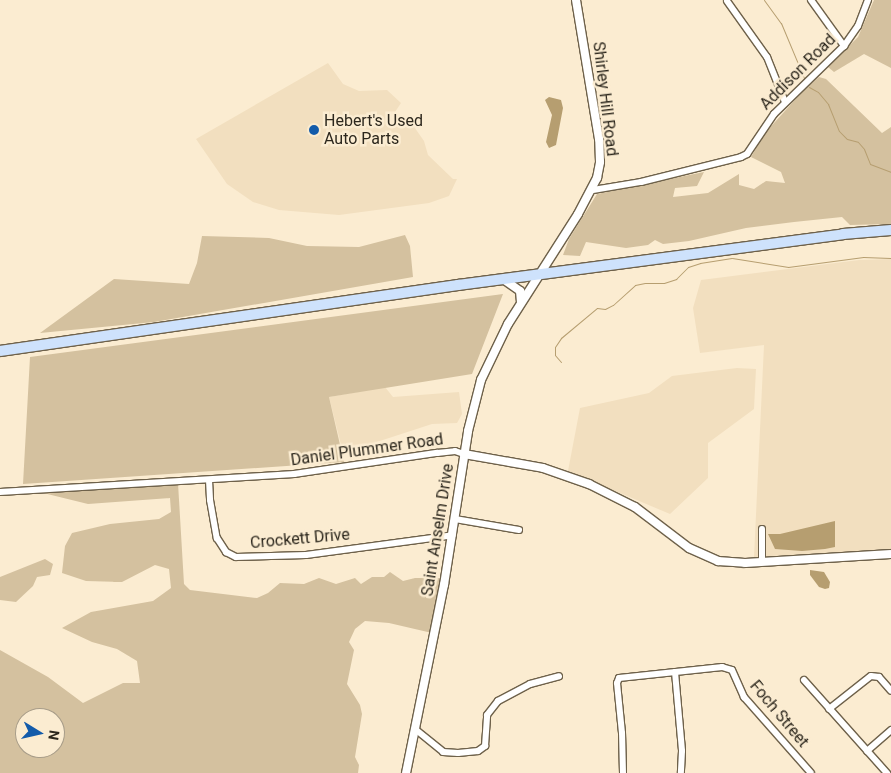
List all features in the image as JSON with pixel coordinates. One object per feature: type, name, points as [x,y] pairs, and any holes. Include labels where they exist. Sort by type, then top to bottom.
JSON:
[{"type":"main road","points":[[0,351],[539,274],[843,234],[891,230]]},
{"type":"street","name":"Shirley Hill Road","points":[[539,274],[593,190],[600,168],[600,148],[576,0]]},
{"type":"street","points":[[811,0],[844,46]]},
{"type":"street","name":"Addison Road","points":[[593,190],[634,184],[737,160],[747,154],[762,129],[785,102],[844,46],[858,26],[868,0]]},
{"type":"street","points":[[727,1],[767,58],[785,102]]},
{"type":"street","name":"Saint Anselm Drive","points":[[406,773],[453,535],[464,454],[476,396],[486,368],[539,274]]},
{"type":"street","points":[[503,279],[520,291],[521,303]]},
{"type":"street","name":"Daniel Plummer Road","points":[[0,492],[209,480],[318,471],[455,452],[543,468],[589,484],[635,507],[689,548],[711,560],[733,563],[891,554]]},
{"type":"street","name":"Crockett Drive","points":[[209,480],[210,500],[217,538],[226,552],[236,557],[306,556],[453,535]]},
{"type":"street","points":[[455,519],[519,530]]},
{"type":"street","points":[[762,529],[762,562]]},
{"type":"street","name":"Foch Street","points":[[675,672],[722,667],[732,670],[744,697],[811,773]]},
{"type":"street","points":[[623,773],[622,733],[617,683],[622,676],[675,672],[682,751],[681,773]]},
{"type":"street","points":[[415,729],[443,752],[458,754],[478,751],[485,746],[487,715],[498,701],[530,684],[559,676]]},
{"type":"street","points":[[829,709],[871,676],[879,678],[891,691]]},
{"type":"street","points":[[804,680],[887,773]]},
{"type":"street","points":[[867,751],[891,730]]},
{"type":"shaded area","points":[[874,0],[891,0],[891,68],[864,54],[834,72],[828,67],[858,37]]},
{"type":"shaded area","name":"Hebert's Used Auto Parts","points":[[328,63],[343,84],[359,91],[387,90],[401,103],[391,118],[410,121],[424,141],[428,155],[453,179],[457,179],[449,196],[429,203],[339,215],[279,210],[253,202],[227,184],[196,139]]},
{"type":"shaded area","points":[[819,77],[826,79],[882,133],[891,127],[891,224],[850,225],[842,217],[746,228],[689,241],[663,244],[655,240],[648,245],[626,248],[586,242],[580,256],[563,255],[569,239],[597,194],[704,172],[697,186],[675,188],[673,197],[708,193],[739,174],[739,185],[754,189],[766,181],[785,183],[781,172],[751,157],[765,133],[803,91]]},
{"type":"shaded area","points":[[549,97],[561,100],[563,108],[556,145],[549,148],[546,142],[552,115],[545,100]]},
{"type":"shaded area","points":[[405,235],[410,246],[413,277],[154,322],[40,333],[114,279],[189,284],[197,263],[202,236],[269,238],[307,246],[359,247]]},
{"type":"shaded area","points":[[891,259],[891,550],[754,557],[764,345],[700,353],[693,308],[701,280],[859,260]]},
{"type":"shaded area","points":[[503,294],[472,374],[329,397],[344,462],[23,484],[30,357]]},
{"type":"shaded area","points":[[737,368],[756,369],[754,409],[708,443],[708,478],[670,514],[568,471],[580,408],[649,393],[672,376]]},
{"type":"shaded area","points":[[385,387],[393,397],[459,392],[462,414],[457,423],[432,424],[343,453],[329,397]]},
{"type":"shaded area","points":[[178,483],[184,584],[190,590],[257,598],[268,593],[280,583],[304,584],[319,578],[336,584],[355,578],[361,584],[372,577],[384,577],[390,572],[403,581],[415,578],[441,578],[432,633],[389,623],[365,621],[355,629],[349,642],[354,650],[347,684],[360,705],[362,714],[355,757],[359,765],[358,773],[0,773],[0,650],[48,677],[83,703],[123,683],[140,683],[137,661],[117,649],[92,642],[62,628],[91,612],[153,601],[171,588],[169,569],[155,565],[122,582],[86,581],[62,573],[65,546],[72,533],[110,524],[159,519],[171,512],[170,498],[88,504],[31,490]]},
{"type":"shaded area","points":[[835,521],[835,547],[825,549],[802,551],[775,549],[768,534],[780,534]]},
{"type":"shaded area","points":[[45,559],[53,564],[50,575],[37,577],[33,586],[16,602],[0,600],[0,577]]},
{"type":"shaded area","points":[[810,570],[824,572],[830,582],[829,588],[819,587],[810,575]]},
{"type":"waterway","points":[[764,0],[781,23],[804,78]]},
{"type":"waterway","points":[[809,87],[818,92],[828,104],[839,131],[847,139],[858,142],[864,149],[870,164],[891,172]]},
{"type":"waterway","points":[[561,362],[555,355],[555,347],[561,338],[597,308],[605,309],[613,305],[635,285],[664,283],[676,279],[688,267],[700,263],[732,258],[788,267],[863,257],[891,258]]},
{"type":"place","name":"Hebert's Used Auto Parts","points":[[314,130]]}]
